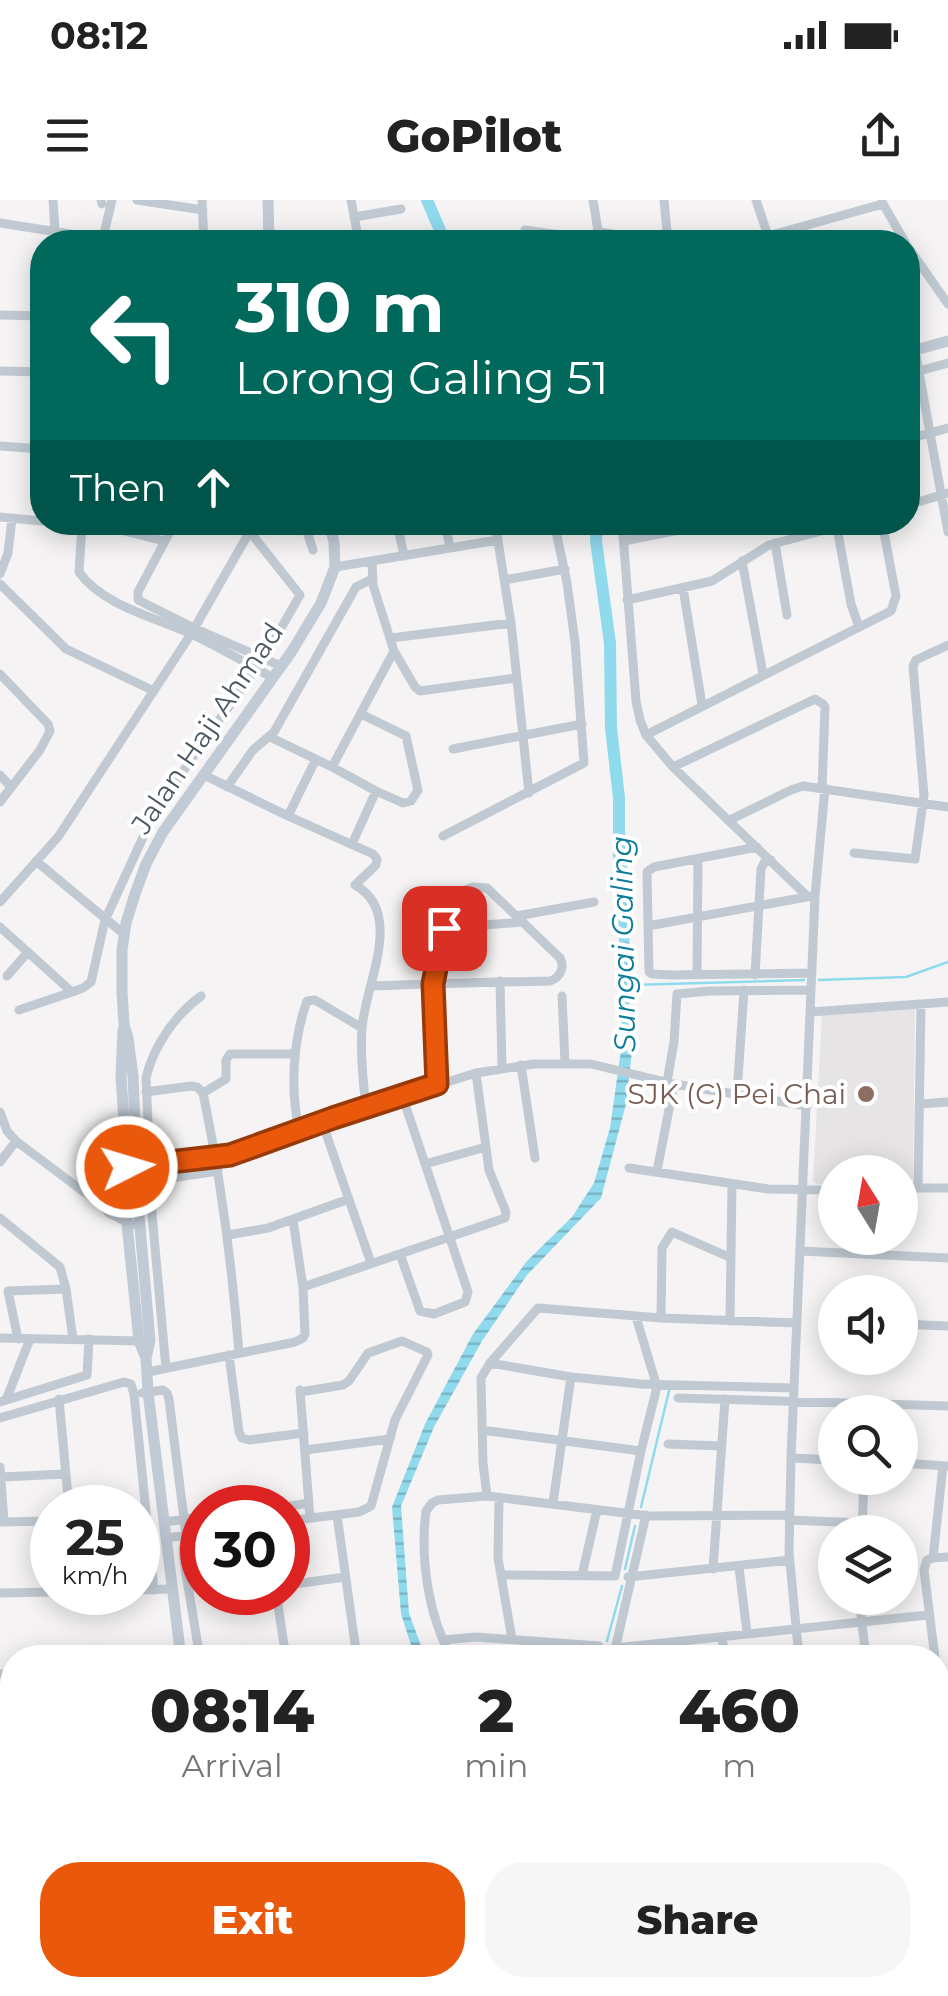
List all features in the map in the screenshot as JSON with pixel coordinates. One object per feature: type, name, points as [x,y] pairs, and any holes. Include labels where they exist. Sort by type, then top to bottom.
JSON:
[{"type":"street","points":[[53,200],[56,230]]},
{"type":"street","points":[[137,200],[202,205],[203,230]]},
{"type":"street","points":[[268,200],[269,230]]},
{"type":"street","points":[[351,200],[357,230]]},
{"type":"street","points":[[593,200],[598,230]]},
{"type":"street","points":[[664,200],[667,230]]},
{"type":"street","points":[[756,200],[766,230]]},
{"type":"street","points":[[103,230],[105,201]]},
{"type":"street","points":[[796,230],[882,202],[898,230]]},
{"type":"street","points":[[354,217],[401,209]]},
{"type":"street","points":[[0,223],[33,230]]},
{"type":"street","points":[[920,272],[948,304]]},
{"type":"street","points":[[0,315],[30,316]]},
{"type":"street","points":[[920,349],[948,341]]},
{"type":"street","points":[[920,371],[948,363]]},
{"type":"street","points":[[0,372],[30,372]]},
{"type":"street","points":[[920,376],[948,532]]},
{"type":"street","points":[[920,435],[948,428]]},
{"type":"street","points":[[0,446],[30,448]]},
{"type":"street","points":[[920,502],[944,493]]},
{"type":"street","points":[[0,517],[30,520]]},
{"type":"street","points":[[3,569],[12,518]]},
{"type":"street","points":[[82,535],[83,578],[116,603],[281,666]]},
{"type":"street","points":[[142,535],[164,541]]},
{"type":"street","points":[[167,535],[138,592],[138,600],[272,678]]},
{"type":"street","points":[[0,902],[58,836],[193,631],[241,535]]},
{"type":"street","points":[[19,1010],[91,982],[106,920],[160,806],[264,658],[300,595],[253,535]]},
{"type":"street","points":[[308,535],[313,550]]},
{"type":"street","points":[[332,535],[335,567],[498,540]]},
{"type":"street","points":[[400,535],[404,556]]},
{"type":"street","points":[[448,535],[450,548]]},
{"type":"street","points":[[497,535],[529,792]]},
{"type":"street","points":[[443,836],[584,763],[575,642],[557,535]]},
{"type":"street","points":[[623,535],[638,713],[646,735],[672,767],[812,896]]},
{"type":"street","points":[[624,541],[648,535]]},
{"type":"street","points":[[627,600],[712,581],[764,547],[806,535]]},
{"type":"street","points":[[838,535],[859,627]]},
{"type":"street","points":[[646,735],[890,611],[896,596],[884,535]]},
{"type":"street","points":[[775,543],[786,615]]},
{"type":"street","points":[[372,561],[372,578],[394,651],[414,687],[420,690],[516,678]]},
{"type":"street","points":[[742,562],[763,674]]},
{"type":"street","name":"Jalan Haji Ahmad","points":[[179,1645],[148,1392],[134,1220],[138,1166],[122,992],[124,934],[146,864],[163,832],[281,666],[320,603],[335,567]]},
{"type":"street","points":[[504,580],[564,569]]},
{"type":"street","points":[[227,787],[253,750],[270,737],[356,587],[372,578]]},
{"type":"street","points":[[0,584],[66,649],[154,690]]},
{"type":"street","points":[[682,588],[702,705]]},
{"type":"street","points":[[391,638],[511,623]]},
{"type":"street","points":[[854,852],[915,859],[924,803],[913,666],[916,660],[948,645]]},
{"type":"street","points":[[332,766],[394,651]]},
{"type":"street","points":[[0,674],[48,724],[50,731],[0,802]]},
{"type":"street","points":[[672,767],[815,699],[825,707],[824,788],[812,896],[811,1012],[790,1458],[790,1560],[798,1645]]},
{"type":"street","points":[[270,737],[376,791],[403,803],[411,802],[418,786],[406,736],[362,714]]},
{"type":"street","points":[[453,748],[582,724]]},
{"type":"street","points":[[288,816],[316,758]]},
{"type":"street","points":[[204,774],[377,859],[376,865],[355,885],[366,893],[382,923],[362,1028],[366,1107]]},
{"type":"street","points":[[0,775],[12,787]]},
{"type":"street","points":[[730,820],[798,787],[948,806]]},
{"type":"street","points":[[352,844],[376,791]]},
{"type":"street","points":[[758,847],[654,867],[646,872],[650,973],[811,973]]},
{"type":"street","points":[[697,975],[698,859]]},
{"type":"street","points":[[756,975],[761,870],[771,860]]},
{"type":"street","points":[[36,861],[124,934]]},
{"type":"street","points":[[372,986],[433,984],[500,981],[554,980],[560,972],[560,958],[487,888],[473,887],[454,894],[433,984],[437,1084]]},
{"type":"street","points":[[648,926],[812,896]]},
{"type":"street","points":[[444,928],[520,919],[594,902]]},
{"type":"street","points":[[0,927],[72,992]]},
{"type":"street","points":[[6,976],[28,952]]},
{"type":"street","points":[[500,981],[502,1068]]},
{"type":"street","points":[[737,1094],[744,990]]},
{"type":"street","points":[[656,1171],[671,1083],[677,994],[811,990]]},
{"type":"street","points":[[166,1368],[150,1181],[138,1166],[146,1078],[152,1057],[180,1013],[201,996]]},
{"type":"street","points":[[562,996],[565,1062]]},
{"type":"street","points":[[299,1130],[295,1054],[309,999],[362,1028]]},
{"type":"street","points":[[811,1012],[948,1002]]},
{"type":"street","points":[[921,1004],[918,1188],[948,1188]]},
{"type":"street","points":[[203,1093],[226,1079],[226,1060],[230,1054],[295,1054]]},
{"type":"street","points":[[138,1166],[216,1158],[437,1084],[520,1065],[565,1062],[610,1068],[671,1083],[807,1106]]},
{"type":"street","points":[[520,1065],[534,1158]]},
{"type":"street","points":[[303,1287],[506,1218],[490,1174],[476,1073]]},
{"type":"street","points":[[146,1092],[192,1086],[203,1093],[228,1235],[242,1438],[304,1433]]},
{"type":"street","points":[[400,1254],[420,1311],[434,1314],[465,1302],[468,1292],[402,1095]]},
{"type":"street","points":[[920,1104],[948,1102]]},
{"type":"street","points":[[0,1112],[7,1131],[16,1141],[109,1207]]},
{"type":"street","points":[[322,1122],[372,1263]]},
{"type":"street","points":[[0,1162],[16,1141]]},
{"type":"street","points":[[426,1164],[486,1147]]},
{"type":"street","name":"Jalan Haji Ahmad","points":[[134,1220],[128,1201],[138,1166]]},
{"type":"street","points":[[629,1168],[732,1184],[818,1191]]},
{"type":"street","points":[[150,1181],[218,1171]]},
{"type":"street","points":[[730,1321],[732,1184]]},
{"type":"street","points":[[228,1235],[293,1220],[349,1198]]},
{"type":"street","points":[[109,1207],[128,1201]]},
{"type":"street","points":[[109,1207],[109,1213],[134,1220]]},
{"type":"street","points":[[0,1218],[56,1262],[63,1274],[73,1339]]},
{"type":"street","points":[[148,1372],[303,1338],[303,1287],[293,1220]]},
{"type":"street","points":[[661,1318],[662,1248],[672,1232],[730,1257]]},
{"type":"street","points":[[800,1251],[948,1258]]},
{"type":"street","points":[[18,1338],[8,1291],[66,1289]]},
{"type":"street","points":[[487,1496],[482,1378],[538,1308],[797,1323]]},
{"type":"street","points":[[501,1575],[615,1576],[656,1384],[636,1316]]},
{"type":"street","points":[[918,1325],[948,1326]]},
{"type":"street","points":[[0,1338],[144,1340]]},
{"type":"street","points":[[3,1401],[30,1339]]},
{"type":"street","points":[[3,1401],[87,1375],[89,1339]]},
{"type":"street","points":[[308,1485],[300,1390],[343,1385],[368,1354],[386,1346],[404,1341],[427,1352],[428,1358],[397,1414],[370,1506],[365,1511],[310,1518]]},
{"type":"street","points":[[490,1364],[571,1377],[656,1384],[793,1388]]},
{"type":"street","points":[[553,1504],[571,1377]]},
{"type":"street","points":[[0,1418],[124,1382],[131,1384],[143,1485]]},
{"type":"street","points":[[134,1394],[163,1390],[167,1393],[180,1488]]},
{"type":"street","points":[[678,1398],[818,1403]]},
{"type":"street","points":[[60,1399],[67,1485]]},
{"type":"street","points":[[713,1569],[725,1399]]},
{"type":"street","points":[[918,1407],[948,1406]]},
{"type":"street","points":[[482,1430],[641,1451]]},
{"type":"street","points":[[305,1450],[390,1439]]},
{"type":"street","points":[[668,1444],[721,1446]]},
{"type":"street","points":[[790,1458],[818,1459]]},
{"type":"street","points":[[918,1464],[946,1466],[933,1558]]},
{"type":"street","points":[[0,1468],[2,1522],[30,1521]]},
{"type":"street","points":[[1,1477],[66,1474]]},
{"type":"street","points":[[500,1497],[497,1540],[512,1639]]},
{"type":"street","points":[[445,1645],[427,1574],[425,1522],[432,1503],[447,1498],[500,1497],[629,1514],[790,1517],[818,1521]]},
{"type":"street","points":[[582,1574],[597,1510]]},
{"type":"street","points":[[337,1514],[355,1645]]},
{"type":"street","points":[[615,1645],[646,1515]]},
{"type":"street","points":[[164,1522],[180,1520]]},
{"type":"street","points":[[166,1538],[180,1536]]},
{"type":"street","points":[[932,1645],[924,1564],[926,1560],[948,1557]]},
{"type":"street","points":[[630,1577],[790,1560]]},
{"type":"street","points":[[739,1567],[747,1633]]},
{"type":"street","points":[[310,1582],[345,1576]]},
{"type":"street","points":[[160,1590],[172,1590]]},
{"type":"street","points":[[0,1593],[30,1592]]},
{"type":"street","points":[[193,1615],[198,1645]]},
{"type":"street","points":[[279,1615],[284,1645]]},
{"type":"street","points":[[861,1615],[865,1645]]},
{"type":"street","points":[[664,1645],[928,1615]]},
{"type":"street","points":[[442,1640],[463,1637],[587,1645]]},
{"type":"street","points":[[722,1637],[723,1645]]},
{"type":"shaded area","name":"SJK (C) Pei Chai","points":[[915,1009],[913,1155],[818,1155],[817,1184],[813,1181],[822,1015]]},
{"type":"water","points":[[619,855],[627,879],[632,1051],[626,1104],[601,1198],[527,1275],[482,1341],[434,1427],[401,1506],[409,1613],[421,1645],[411,1645],[401,1614],[392,1507],[425,1424],[473,1334],[527,1261],[572,1217],[594,1183],[610,1128],[622,1043]]},
{"type":"waterway","name":"Sungai Galing","points":[[427,200],[440,230]]},
{"type":"waterway","name":"Sungai Galing","points":[[596,535],[610,643],[611,728],[621,868]]},
{"type":"waterway","points":[[819,980],[906,977],[948,962]]},
{"type":"waterway","points":[[631,985],[804,980]]},
{"type":"waterway","points":[[641,1507],[669,1391]]},
{"type":"waterway","points":[[625,1569],[635,1526]]},
{"type":"waterway","points":[[607,1641],[622,1586]]},
{"type":"place","name":"SJK (C) Pei Chai","points":[[866,1094]]},
{"type":"route","points":[[127,1167],[230,1155],[437,1084],[433,984],[444,928]]}]
